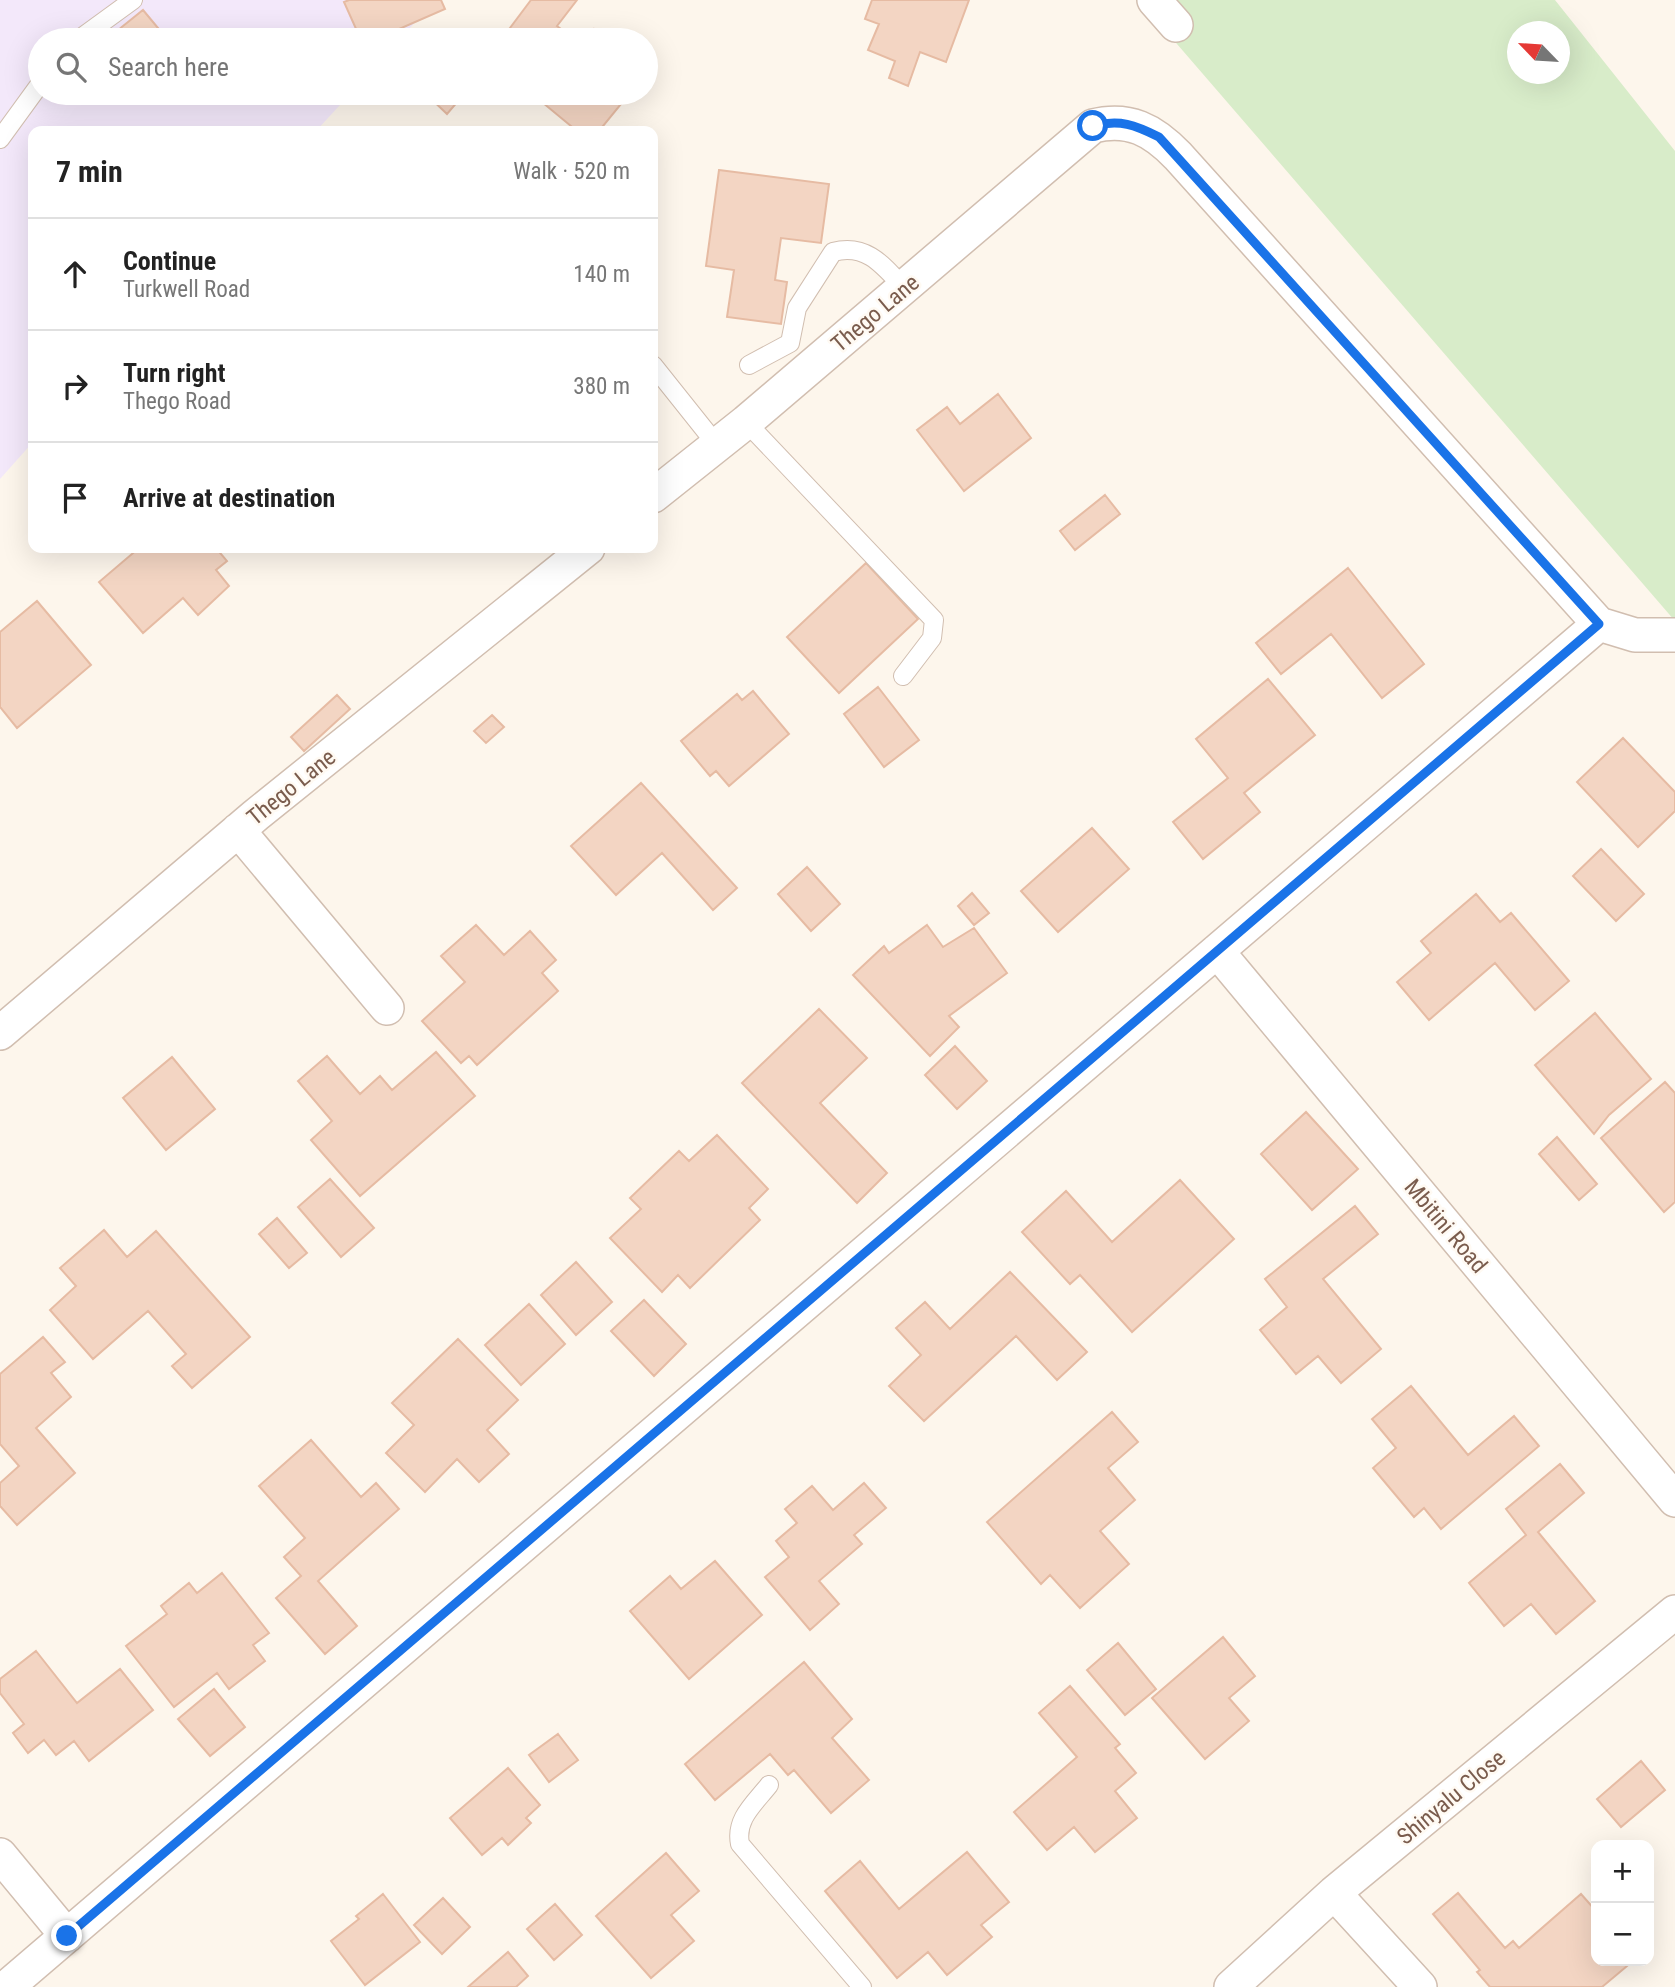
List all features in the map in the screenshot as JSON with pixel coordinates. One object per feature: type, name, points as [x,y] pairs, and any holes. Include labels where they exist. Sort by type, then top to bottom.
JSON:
[{"type":"street","points":[[1154,0],[1177,25]]},
{"type":"street","name":"Thego Lane","points":[[658,492],[746,422],[1093,126],[1112,121],[1132,123],[1159,137],[1599,624]]},
{"type":"street","name":"Thego Lane","points":[[0,1033],[238,830],[582,553]]},
{"type":"street","points":[[7,1987],[1599,624],[1635,635],[1675,635]]},
{"type":"street","points":[[238,830],[387,1008]]},
{"type":"street","name":"Mbitini Road","points":[[1217,951],[1675,1500]]},
{"type":"street","name":"Shinyalu Close","points":[[1231,1987],[1334,1893],[1675,1612]]},
{"type":"street","points":[[0,1855],[67,1936]]},
{"type":"street","points":[[1334,1893],[1420,1987]]},
{"type":"lane","points":[[94,28],[133,0]]},
{"type":"lane","points":[[0,139],[28,100]]},
{"type":"lane","points":[[749,365],[790,343],[797,308],[833,252],[847,248],[862,250],[904,288]]},
{"type":"lane","points":[[658,371],[716,444]]},
{"type":"lane","points":[[746,422],[934,620],[932,638],[903,676]]},
{"type":"lane","points":[[769,1785],[743,1817],[737,1830],[740,1844],[862,1987]]},
{"type":"shaded area","points":[[0,0],[435,0],[410,28],[28,28],[28,105],[340,105],[321,126],[28,126],[28,448],[0,479]]},
{"type":"green space","points":[[1139,0],[1555,0],[1675,151],[1675,621]]},
{"type":"building","points":[[441,0],[445,9],[401,28],[356,28],[344,2]]},
{"type":"building","points":[[531,0],[577,0],[557,26],[560,28],[510,28]]},
{"type":"building","points":[[872,0],[969,0],[946,62],[920,52],[908,86],[889,78],[895,61],[868,50],[879,24],[865,19]]},
{"type":"building","points":[[143,10],[158,28],[120,28]]},
{"type":"building","points":[[438,105],[455,105],[447,114]]},
{"type":"building","points":[[545,105],[620,105],[603,126],[571,126]]},
{"type":"building","points":[[719,170],[829,184],[821,243],[781,238],[775,280],[787,282],[781,324],[727,317],[734,270],[706,266]]},
{"type":"building","points":[[998,394],[1031,438],[964,491],[917,430],[947,407],[960,424]]},
{"type":"building","points":[[1105,495],[1120,514],[1075,550],[1060,531]]},
{"type":"building","points":[[133,553],[220,553],[227,561],[216,570],[229,586],[198,615],[183,598],[143,633],[99,582]]},
{"type":"building","points":[[866,563],[918,619],[839,693],[787,637]]},
{"type":"building","points":[[1348,568],[1424,664],[1382,698],[1331,634],[1281,674],[1256,643]]},
{"type":"building","points":[[37,601],[91,665],[17,728],[0,707],[0,632]]},
{"type":"building","points":[[1268,679],[1315,735],[1244,793],[1260,812],[1203,859],[1173,822],[1228,778],[1196,739]]},
{"type":"building","points":[[878,687],[919,740],[884,767],[844,714]]},
{"type":"building","points":[[753,691],[789,734],[729,786],[716,771],[710,776],[681,741],[737,694],[742,700]]},
{"type":"building","points":[[337,695],[350,709],[304,751],[291,737]]},
{"type":"building","points":[[492,715],[504,727],[486,743],[474,731]]},
{"type":"building","points":[[1623,738],[1675,792],[1675,811],[1638,847],[1577,782]]},
{"type":"building","points":[[641,783],[737,888],[713,910],[662,853],[616,895],[571,846]]},
{"type":"building","points":[[1092,828],[1129,869],[1058,932],[1021,891]]},
{"type":"building","points":[[1601,849],[1644,894],[1616,921],[1573,876]]},
{"type":"building","points":[[807,867],[840,904],[811,931],[778,894]]},
{"type":"building","points":[[972,893],[989,913],[974,925],[958,906]]},
{"type":"building","points":[[1476,894],[1500,922],[1511,913],[1569,981],[1535,1010],[1495,963],[1429,1020],[1397,982],[1431,953],[1421,941]]},
{"type":"building","points":[[476,925],[504,955],[530,931],[556,960],[542,973],[558,991],[477,1065],[469,1056],[461,1063],[422,1021],[465,982],[441,956]]},
{"type":"building","points":[[927,925],[943,947],[974,928],[1007,973],[949,1016],[959,1027],[930,1056],[853,975],[884,946],[889,953]]},
{"type":"building","points":[[819,1009],[867,1058],[820,1103],[887,1173],[857,1203],[742,1083]]},
{"type":"building","points":[[1595,1013],[1651,1079],[1609,1115],[1594,1134],[1535,1065]]},
{"type":"building","points":[[955,1046],[987,1081],[957,1109],[925,1075]]},
{"type":"building","points":[[436,1052],[475,1096],[360,1196],[311,1140],[332,1121],[298,1081],[327,1056],[360,1094],[380,1076],[392,1090]]},
{"type":"building","points":[[172,1057],[215,1109],[166,1150],[123,1098]]},
{"type":"building","points":[[1665,1082],[1675,1093],[1675,1202],[1664,1212],[1601,1138]]},
{"type":"building","points":[[1306,1112],[1358,1169],[1312,1210],[1261,1154]]},
{"type":"building","points":[[717,1135],[768,1189],[749,1208],[760,1220],[690,1288],[678,1275],[662,1292],[610,1238],[641,1209],[630,1198],[679,1151],[689,1161]]},
{"type":"building","points":[[1557,1137],[1597,1184],[1579,1200],[1539,1154]]},
{"type":"building","points":[[330,1179],[374,1228],[341,1257],[298,1207]]},
{"type":"building","points":[[1180,1180],[1234,1239],[1132,1332],[1080,1275],[1070,1284],[1022,1232],[1066,1191],[1112,1242]]},
{"type":"building","points":[[1355,1206],[1378,1234],[1323,1279],[1381,1349],[1341,1383],[1318,1356],[1296,1374],[1260,1330],[1287,1307],[1265,1279]]},
{"type":"building","points":[[277,1218],[307,1253],[289,1268],[259,1234]]},
{"type":"building","points":[[104,1230],[127,1257],[156,1231],[250,1337],[192,1388],[172,1366],[186,1354],[148,1311],[93,1359],[50,1310],[76,1286],[60,1268]]},
{"type":"building","points":[[576,1262],[612,1302],[576,1335],[541,1295]]},
{"type":"building","points":[[1010,1272],[1087,1352],[1057,1380],[1016,1336],[924,1421],[889,1386],[921,1355],[896,1328],[925,1302],[950,1329]]},
{"type":"building","points":[[644,1300],[686,1344],[654,1376],[611,1331]]},
{"type":"building","points":[[529,1304],[565,1344],[521,1385],[485,1345]]},
{"type":"building","points":[[43,1337],[65,1362],[51,1373],[71,1397],[36,1428],[75,1473],[17,1525],[0,1506],[0,1483],[19,1466],[0,1444],[0,1374]]},
{"type":"building","points":[[458,1339],[518,1400],[487,1430],[509,1454],[479,1482],[457,1459],[425,1492],[386,1453],[414,1425],[392,1403]]},
{"type":"building","points":[[1411,1386],[1468,1455],[1514,1416],[1539,1446],[1441,1529],[1424,1508],[1414,1517],[1373,1468],[1396,1448],[1372,1419]]},
{"type":"building","points":[[1112,1412],[1138,1442],[1108,1468],[1135,1500],[1100,1531],[1129,1564],[1080,1608],[1050,1575],[1041,1584],[987,1522]]},
{"type":"building","points":[[311,1440],[361,1497],[376,1483],[399,1509],[318,1581],[357,1626],[325,1654],[276,1598],[301,1576],[284,1557],[305,1538],[259,1486]]},
{"type":"building","points":[[1560,1464],[1584,1493],[1538,1532],[1595,1601],[1556,1634],[1531,1604],[1504,1626],[1469,1583],[1526,1535],[1506,1509]]},
{"type":"building","points":[[864,1483],[886,1508],[854,1535],[862,1544],[819,1581],[839,1604],[810,1630],[765,1577],[789,1557],[776,1541],[797,1523],[785,1509],[812,1486],[833,1510]]},
{"type":"building","points":[[715,1561],[762,1615],[689,1679],[630,1611],[670,1576],[681,1589]]},
{"type":"building","points":[[222,1573],[269,1633],[253,1645],[265,1661],[229,1689],[217,1673],[174,1707],[126,1646],[167,1614],[161,1606],[189,1583],[197,1593]]},
{"type":"building","points":[[1223,1637],[1255,1676],[1229,1698],[1249,1721],[1205,1759],[1152,1698]]},
{"type":"building","points":[[1118,1643],[1156,1689],[1125,1715],[1087,1670]]},
{"type":"building","points":[[36,1651],[77,1703],[120,1669],[153,1710],[89,1761],[74,1741],[56,1755],[44,1740],[28,1753],[13,1733],[24,1724],[0,1693],[0,1679]]},
{"type":"building","points":[[804,1662],[852,1719],[832,1738],[869,1780],[831,1813],[794,1770],[788,1775],[770,1754],[715,1800],[685,1764]]},
{"type":"building","points":[[1070,1686],[1120,1744],[1115,1748],[1136,1773],[1115,1791],[1137,1818],[1095,1852],[1074,1827],[1047,1850],[1014,1812],[1077,1757],[1039,1713]]},
{"type":"building","points":[[214,1689],[245,1727],[210,1756],[178,1719]]},
{"type":"building","points":[[558,1734],[578,1760],[549,1782],[529,1755]]},
{"type":"building","points":[[1641,1761],[1665,1790],[1621,1827],[1597,1799]]},
{"type":"building","points":[[508,1768],[540,1805],[526,1818],[531,1823],[508,1845],[502,1838],[482,1855],[450,1818]]},
{"type":"building","points":[[967,1852],[1009,1902],[981,1925],[992,1937],[947,1975],[928,1952],[897,1978],[825,1891],[860,1861],[899,1909]]},
{"type":"building","points":[[666,1853],[699,1891],[671,1915],[694,1941],[651,1978],[596,1916]]},
{"type":"building","points":[[1458,1893],[1505,1948],[1513,1941],[1519,1948],[1581,1894],[1591,1905],[1591,1966],[1627,1966],[1602,1987],[1490,1987],[1477,1972],[1480,1970],[1433,1914]]},
{"type":"building","points":[[383,1894],[420,1942],[365,1985],[331,1941],[359,1919],[356,1916]]},
{"type":"building","points":[[443,1898],[470,1927],[442,1954],[414,1925]]},
{"type":"building","points":[[555,1904],[582,1935],[554,1960],[527,1929]]},
{"type":"building","points":[[508,1952],[528,1976],[516,1987],[468,1987]]},
{"type":"route","points":[[67,1936],[1599,624],[1159,137],[1132,123],[1112,121],[1093,126]]}]
